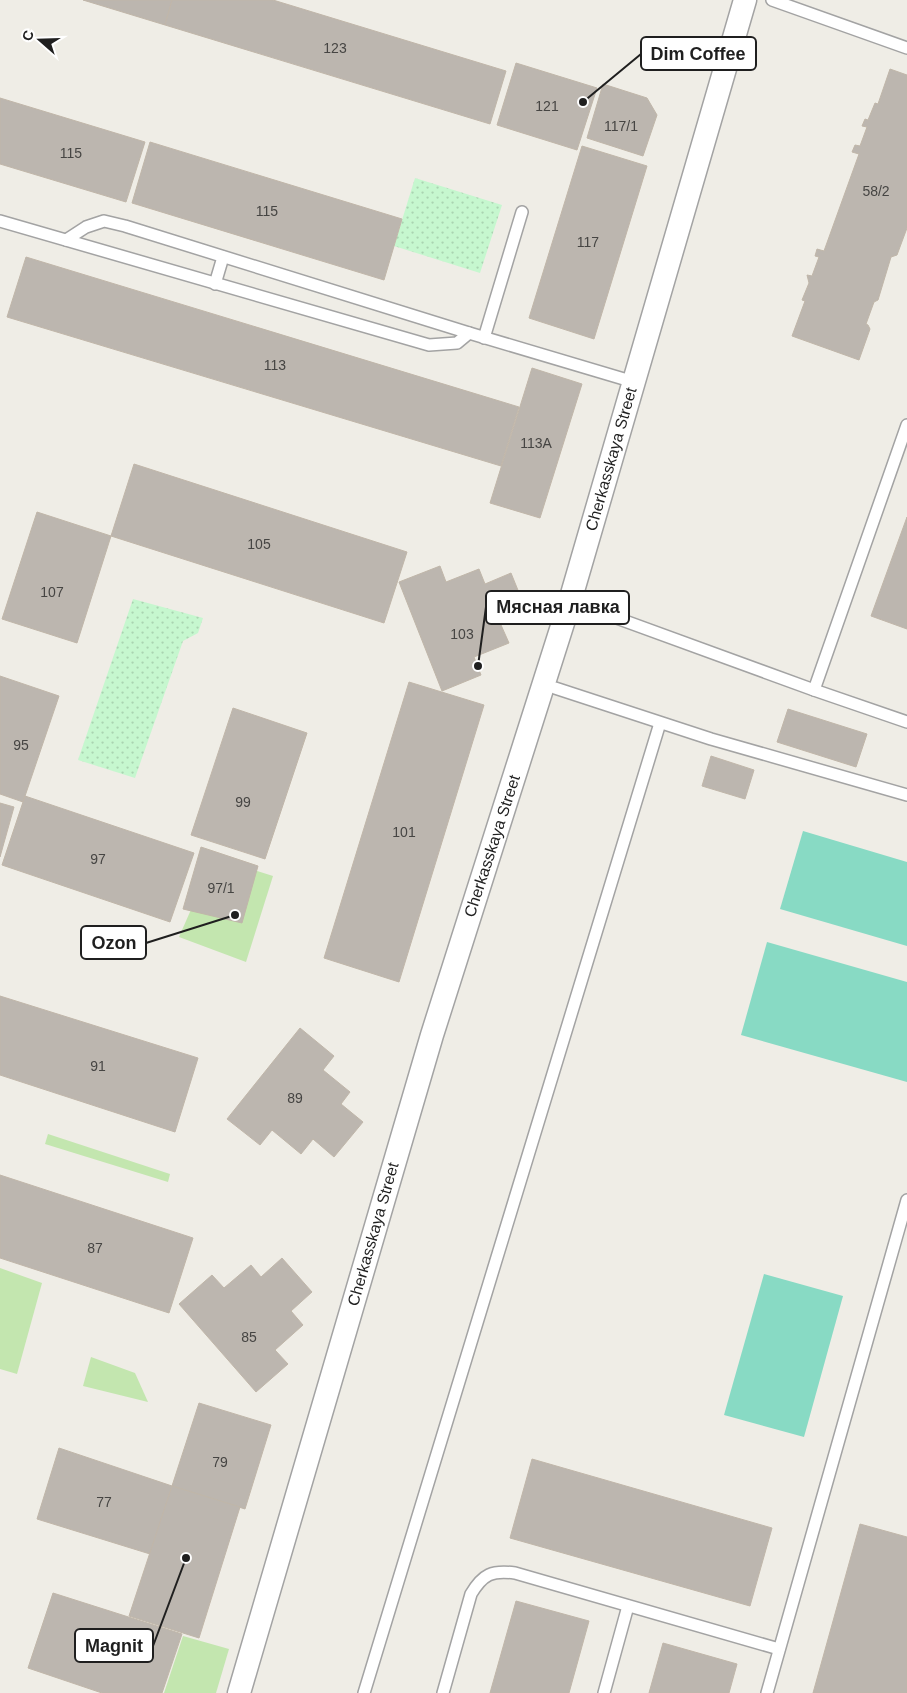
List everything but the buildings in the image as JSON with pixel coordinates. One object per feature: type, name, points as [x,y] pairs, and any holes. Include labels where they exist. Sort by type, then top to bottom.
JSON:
[{"type":"street","name":"Cherkasskaya Street","points":[[239,1693],[432,1035],[570,601],[745,0]]},
{"type":"lane","points":[[772,0],[907,48]]},
{"type":"lane","points":[[484,338],[522,212]]},
{"type":"lane","points":[[0,220],[429,345],[457,343],[469,333]]},
{"type":"lane","points":[[66,240],[86,228],[104,221],[125,226],[484,338],[634,382]]},
{"type":"lane","points":[[215,284],[223,257]]},
{"type":"lane","points":[[814,690],[907,425]]},
{"type":"lane","points":[[570,601],[907,722]]},
{"type":"lane","points":[[555,688],[660,723],[907,795]]},
{"type":"lane","points":[[364,1693],[660,723]]},
{"type":"lane","points":[[767,1693],[907,1200]]},
{"type":"lane","points":[[443,1693],[471,1594],[479,1581],[488,1575],[501,1571],[515,1573],[779,1649]]},
{"type":"lane","points":[[604,1693],[628,1606]]},
{"type":"green space","points":[[415,178],[502,205],[480,273],[394,246]]},
{"type":"green space","points":[[133,599],[203,618],[198,633],[183,641],[135,778],[78,760]]},
{"type":"green space","points":[[803,831],[907,862],[907,946],[780,909]]},
{"type":"green space","points":[[214,857],[273,876],[246,962],[179,937]]},
{"type":"green space","points":[[767,942],[907,982],[907,1082],[741,1035]]},
{"type":"green space","points":[[48,1134],[170,1174],[168,1182],[45,1144]]},
{"type":"green space","points":[[0,1268],[42,1283],[17,1374],[0,1369]]},
{"type":"green space","points":[[764,1274],[843,1296],[804,1437],[724,1415]]},
{"type":"green space","points":[[91,1357],[135,1373],[148,1402],[83,1386]]},
{"type":"green space","points":[[183,1636],[229,1649],[216,1693],[164,1693]]},
{"type":"place","name":"Dim Coffee","points":[[583,102]]},
{"type":"place","name":"Мясная лавка","points":[[478,666]]},
{"type":"place","name":"Ozon","points":[[235,915]]},
{"type":"place","name":"Magnit","points":[[186,1558]]}]
